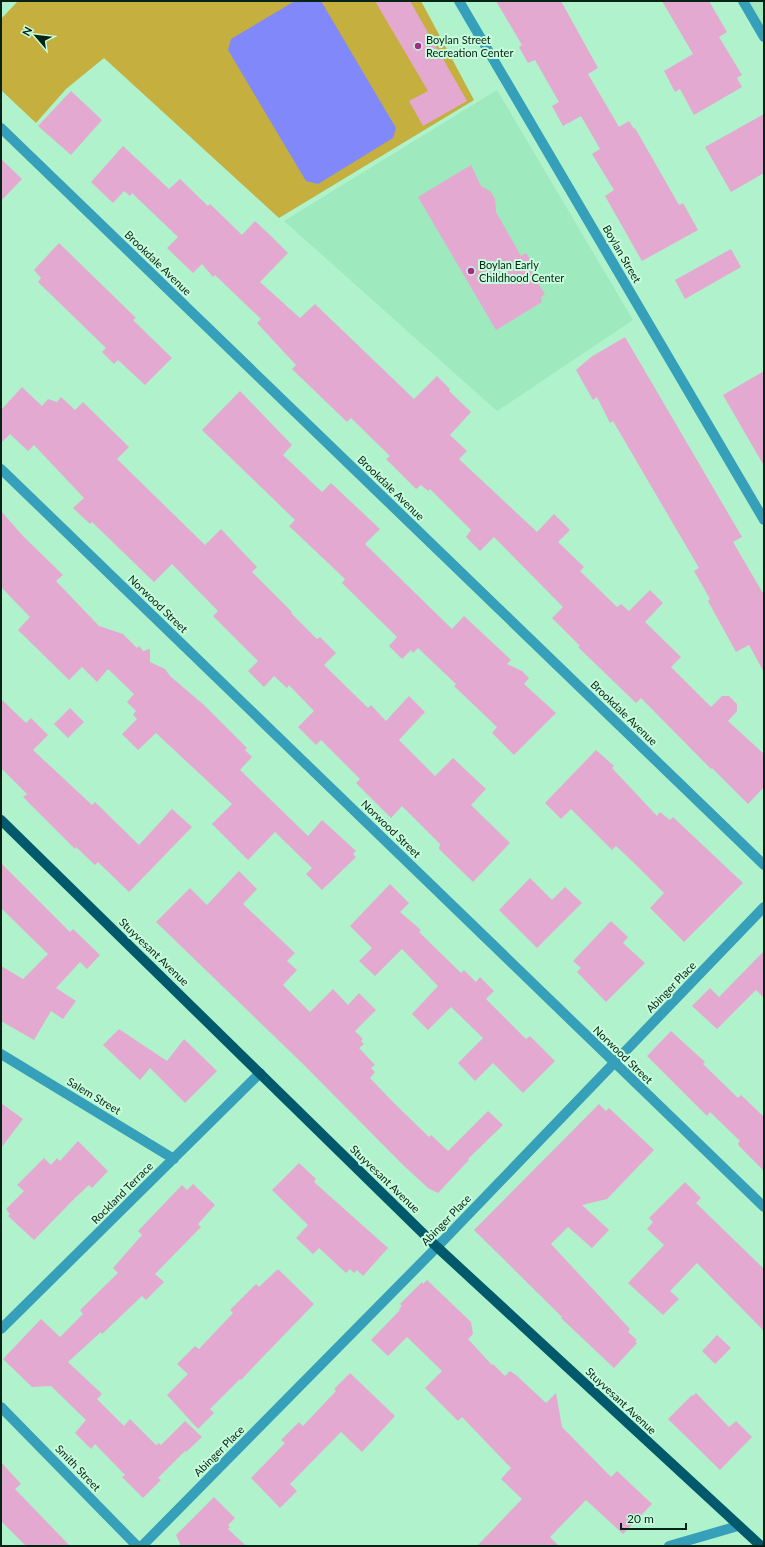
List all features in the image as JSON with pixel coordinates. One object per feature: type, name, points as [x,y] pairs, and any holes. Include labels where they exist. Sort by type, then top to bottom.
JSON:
[{"type":"main road","name":"Stuyvesant Avenue","points":[[1,820],[437,1247],[761,1546]]},
{"type":"street","name":"Boylan Street","points":[[459,1],[764,520]]},
{"type":"street","points":[[743,1],[764,37]]},
{"type":"street","name":"Brookdale Avenue","points":[[1,128],[764,866]]},
{"type":"street","name":"Norwood Street","points":[[1,469],[764,1208]]},
{"type":"street","name":"Abinger Place","points":[[142,1546],[437,1247],[764,908]]},
{"type":"street","name":"Salem Street","points":[[1,1054],[174,1159]]},
{"type":"street","name":"Rockland Terrace","points":[[1,1329],[260,1073]]},
{"type":"street","name":"Smith Street","points":[[1,1407],[137,1546]]},
{"type":"street","points":[[669,1546],[738,1526]]},
{"type":"shaded area","points":[[18,1],[421,1],[474,100],[279,218],[104,58],[66,89],[36,123],[1,90],[1,19]]},
{"type":"shaded area","points":[[295,1],[321,1],[396,128],[393,138],[318,184],[306,181],[228,50],[231,39]]},
{"type":"shaded area","points":[[749,1],[764,1],[764,27]]},
{"type":"shaded area","name":"Boylan Early Childhood Center","points":[[497,90],[633,320],[497,411],[284,221]]},
{"type":"building","name":"Boylan Street Recreation Center","points":[[375,1],[410,1],[467,101],[423,126],[409,101],[428,91]]},
{"type":"building","points":[[496,1],[561,1],[598,68],[588,74],[619,127],[629,121],[634,129],[635,128],[679,205],[683,203],[698,230],[642,261],[605,196],[614,190],[592,154],[600,149],[581,116],[563,126],[552,106],[559,102],[535,60],[528,63],[519,47],[522,45]]},
{"type":"building","points":[[662,1],[709,1],[727,32],[719,37],[742,75],[737,78],[742,87],[694,115],[680,89],[675,92],[664,71],[693,54]]},
{"type":"building","points":[[71,91],[102,120],[71,155],[38,126]]},
{"type":"building","points":[[764,114],[764,173],[731,192],[705,147]]},
{"type":"building","points":[[123,146],[169,189],[180,179],[208,206],[210,204],[242,235],[255,221],[273,238],[288,253],[260,282],[300,318],[315,304],[414,399],[437,376],[450,389],[449,391],[471,412],[450,435],[467,451],[459,459],[537,532],[554,514],[570,530],[558,542],[584,567],[580,571],[617,607],[621,604],[629,611],[650,590],[663,603],[645,622],[681,657],[671,667],[711,707],[722,696],[729,696],[737,704],[737,711],[728,721],[764,754],[764,787],[748,804],[641,698],[636,703],[578,647],[580,646],[552,618],[563,607],[494,537],[480,551],[466,537],[471,530],[430,489],[428,491],[421,485],[416,489],[386,459],[390,456],[351,418],[347,422],[292,369],[296,365],[257,323],[261,319],[215,275],[213,277],[202,264],[193,273],[167,248],[178,237],[132,193],[130,196],[124,191],[113,203],[91,182]]},
{"type":"building","points":[[1,159],[22,179],[1,201]]},
{"type":"building","points":[[471,165],[481,186],[490,191],[495,199],[496,212],[521,256],[526,253],[534,265],[532,274],[545,294],[541,297],[542,302],[496,330],[418,197]]},
{"type":"building","points":[[59,243],[136,318],[133,320],[172,358],[145,385],[118,360],[114,364],[102,352],[106,348],[38,282],[41,278],[34,270]]},
{"type":"building","points":[[731,249],[741,267],[685,299],[675,280]]},
{"type":"building","points":[[625,337],[742,537],[733,542],[764,595],[764,672],[749,645],[736,652],[708,601],[710,599],[694,571],[699,568],[613,421],[610,423],[597,397],[593,400],[576,370],[591,357]]},
{"type":"building","points":[[764,371],[764,466],[723,395]]},
{"type":"building","points":[[22,387],[42,406],[48,399],[57,402],[61,397],[75,410],[83,402],[129,447],[117,459],[205,545],[221,529],[257,567],[252,572],[317,639],[320,637],[336,653],[324,665],[368,708],[371,705],[386,721],[409,696],[425,712],[399,740],[435,776],[453,758],[486,789],[471,805],[510,843],[473,882],[439,849],[440,844],[402,806],[391,818],[356,783],[360,779],[321,740],[316,745],[298,727],[314,711],[289,685],[287,688],[274,676],[264,687],[248,671],[258,661],[213,616],[218,611],[172,564],[154,582],[92,522],[90,524],[73,508],[84,498],[34,445],[28,451],[10,434],[1,443],[1,410]]},
{"type":"building","points":[[240,391],[292,445],[283,455],[322,492],[331,483],[380,529],[365,544],[452,629],[464,616],[511,660],[507,664],[522,671],[529,678],[524,684],[556,713],[514,755],[492,733],[497,727],[454,686],[456,684],[418,648],[413,653],[411,650],[402,659],[389,646],[397,637],[342,583],[345,579],[289,526],[295,520],[202,430]]},
{"type":"building","points":[[1,511],[23,536],[63,575],[56,581],[99,626],[123,634],[137,648],[139,646],[143,651],[150,649],[150,662],[165,669],[170,676],[204,705],[247,748],[245,750],[252,757],[240,770],[308,836],[322,820],[356,851],[353,854],[356,857],[322,890],[306,874],[312,868],[275,832],[248,860],[212,824],[232,804],[156,733],[138,750],[122,734],[137,719],[133,715],[136,711],[127,702],[134,694],[108,669],[97,682],[82,667],[69,680],[18,630],[30,617],[1,587]]},
{"type":"building","points":[[1,699],[26,723],[31,718],[48,735],[33,750],[92,805],[95,802],[139,845],[172,809],[192,827],[129,892],[98,862],[95,865],[76,847],[75,849],[23,797],[27,794],[1,768]]},
{"type":"building","points":[[70,708],[84,722],[68,738],[54,724]]},
{"type":"building","points":[[596,750],[614,766],[612,768],[657,816],[660,812],[670,820],[673,817],[743,883],[684,942],[650,908],[664,893],[633,862],[616,846],[612,850],[571,809],[561,819],[545,803]]},
{"type":"building","points":[[1,863],[70,932],[73,929],[100,955],[87,969],[80,962],[56,988],[76,1001],[63,1019],[51,1011],[34,1040],[1,1021],[1,966],[23,979],[48,954],[1,908]]},
{"type":"building","points":[[239,871],[257,889],[243,904],[295,953],[287,961],[297,970],[283,985],[310,1012],[333,989],[348,1005],[359,993],[376,1010],[355,1031],[363,1039],[361,1041],[364,1044],[359,1048],[375,1065],[371,1068],[375,1072],[370,1078],[429,1137],[431,1135],[448,1151],[488,1111],[503,1125],[468,1159],[469,1160],[438,1193],[428,1188],[403,1165],[302,1063],[156,922],[190,888],[207,905]]},
{"type":"building","points":[[530,878],[552,900],[565,887],[582,903],[537,948],[499,910]]},
{"type":"building","points":[[390,884],[409,903],[400,912],[421,930],[419,932],[461,973],[464,970],[476,982],[480,977],[494,991],[486,999],[526,1039],[530,1036],[555,1061],[523,1093],[493,1063],[475,1081],[458,1063],[483,1038],[451,1007],[428,1030],[412,1014],[438,986],[402,949],[375,976],[359,961],[372,948],[350,926]]},
{"type":"building","points":[[611,921],[628,937],[623,943],[645,963],[606,1002],[577,972],[581,968],[573,961]]},
{"type":"building","points":[[764,951],[764,998],[756,990],[717,1029],[692,1006],[710,988],[719,997]]},
{"type":"building","points":[[119,1029],[167,1061],[184,1039],[217,1071],[185,1103],[150,1068],[140,1080],[103,1045]]},
{"type":"building","points":[[671,1031],[705,1062],[703,1064],[738,1098],[741,1095],[764,1117],[764,1171],[739,1146],[738,1143],[740,1141],[710,1112],[707,1116],[647,1056]]},
{"type":"building","points":[[1,1103],[23,1119],[1,1148]]},
{"type":"building","points":[[599,1104],[606,1111],[609,1108],[654,1150],[607,1199],[582,1205],[609,1230],[592,1248],[568,1227],[551,1244],[630,1329],[628,1332],[637,1340],[635,1341],[637,1343],[614,1368],[561,1318],[562,1317],[474,1230]]},
{"type":"building","points":[[78,1141],[108,1171],[92,1188],[89,1185],[76,1197],[34,1240],[8,1216],[10,1214],[6,1209],[24,1191],[17,1185],[44,1158],[51,1165],[57,1158],[60,1161]]},
{"type":"building","points":[[299,1163],[316,1179],[314,1182],[388,1248],[363,1276],[357,1270],[354,1273],[350,1269],[346,1273],[319,1248],[313,1254],[296,1238],[308,1225],[272,1190]]},
{"type":"building","points":[[685,1182],[701,1198],[696,1203],[764,1269],[764,1331],[697,1263],[670,1291],[679,1299],[663,1315],[628,1283],[664,1245],[647,1229],[653,1222],[649,1218]]},
{"type":"building","points":[[193,1184],[215,1205],[198,1224],[201,1227],[155,1274],[164,1282],[146,1300],[142,1296],[102,1334],[101,1332],[68,1362],[102,1394],[97,1399],[124,1426],[130,1419],[156,1445],[159,1443],[161,1445],[185,1421],[202,1437],[186,1452],[185,1451],[158,1478],[161,1480],[143,1498],[122,1477],[125,1475],[95,1444],[91,1449],[75,1433],[86,1420],[51,1386],[32,1387],[3,1359],[41,1319],[60,1337],[83,1314],[80,1310],[118,1273],[113,1268],[142,1235],[138,1231],[182,1185],[187,1190]]},
{"type":"building","points":[[278,1269],[314,1304],[241,1380],[240,1379],[210,1409],[214,1413],[198,1429],[167,1395],[188,1374],[177,1364],[195,1346],[199,1349],[233,1313],[230,1310],[256,1284],[259,1287]]},
{"type":"building","points":[[427,1280],[471,1322],[473,1334],[468,1339],[492,1365],[493,1364],[505,1376],[510,1371],[516,1375],[546,1403],[556,1393],[562,1427],[611,1477],[617,1471],[652,1504],[623,1534],[586,1500],[550,1537],[559,1546],[477,1546],[522,1499],[501,1479],[511,1468],[462,1417],[458,1421],[425,1388],[442,1371],[407,1337],[388,1356],[371,1340],[400,1310],[399,1309],[402,1306],[400,1304],[422,1282],[423,1284]]},
{"type":"building","points":[[717,1335],[731,1348],[715,1364],[702,1351]]},
{"type":"building","points":[[350,1373],[395,1416],[362,1452],[341,1432],[290,1484],[297,1491],[280,1508],[251,1478],[285,1443],[281,1440],[299,1422],[303,1426],[336,1391],[334,1389]]},
{"type":"building","points":[[696,1393],[729,1427],[736,1421],[752,1437],[720,1470],[668,1419],[692,1395],[693,1396]]},
{"type":"building","points":[[1,1462],[21,1484],[15,1489],[70,1546],[26,1546],[1,1521]]},
{"type":"building","points":[[214,1497],[235,1518],[228,1525],[230,1527],[228,1529],[246,1546],[181,1546],[176,1535]]},
{"type":"place","name":"Boylan Street Recreation Center","points":[[418,46]]},
{"type":"place","name":"Boylan Early Childhood Center","points":[[471,271]]}]
